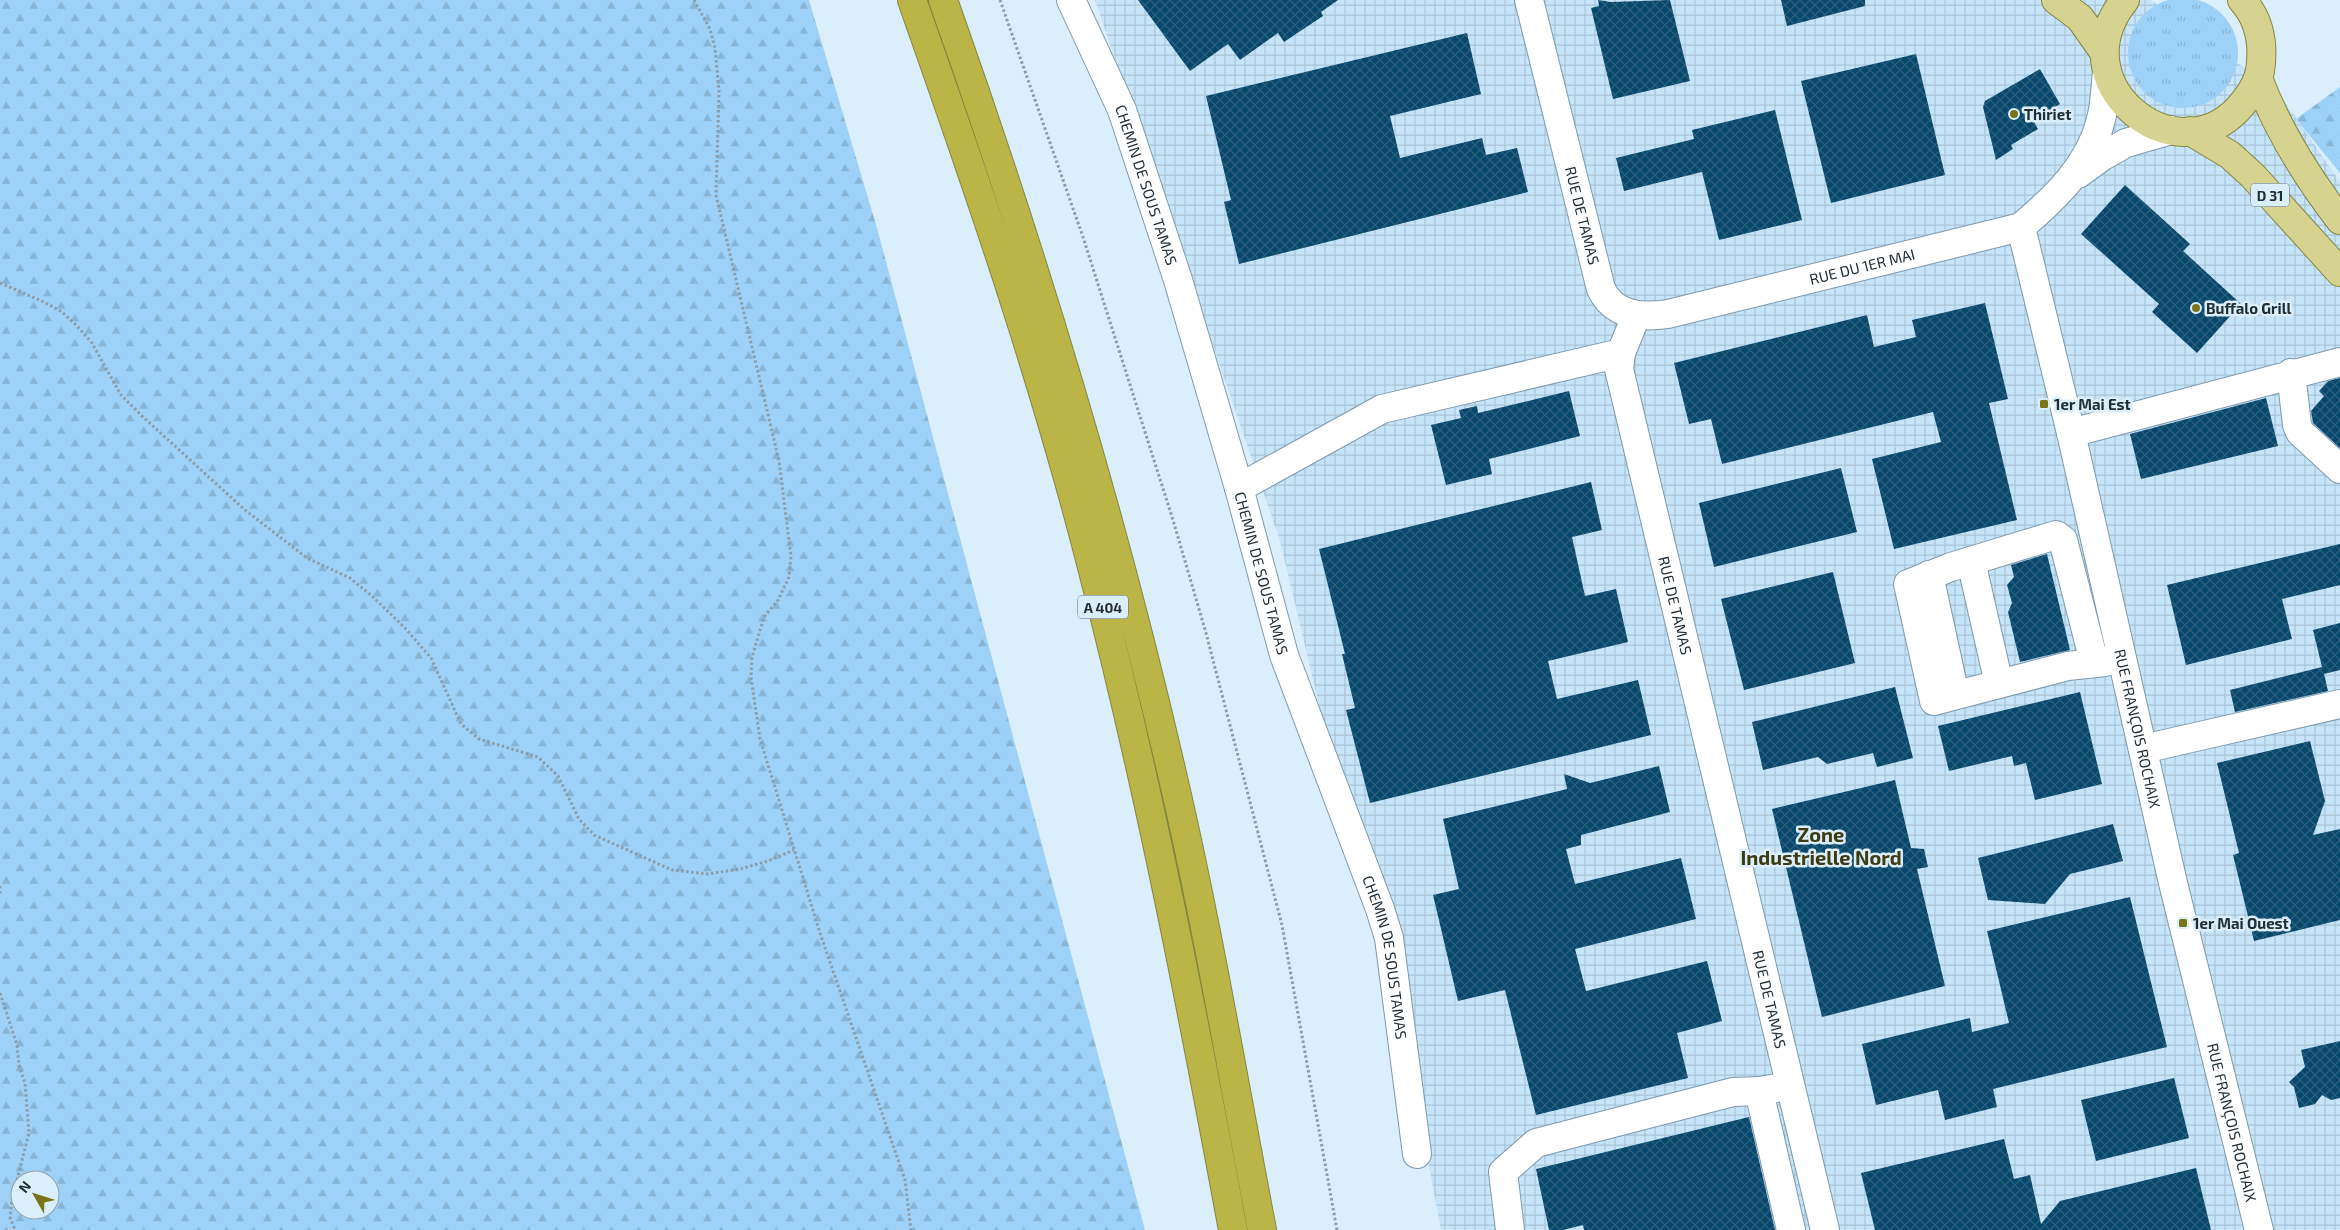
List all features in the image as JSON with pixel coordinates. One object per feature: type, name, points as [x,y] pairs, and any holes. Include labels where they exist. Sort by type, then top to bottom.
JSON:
[{"type":"highway","name":"A 404","points":[[912,0],[967,155],[1016,304],[1092,564],[1122,686],[1169,896],[1233,1230]]},
{"type":"highway","name":"A 404","points":[[943,0],[999,158],[1045,299],[1092,456],[1118,553],[1174,781],[1262,1230]]},
{"type":"main road","points":[[2056,0],[2080,18],[2106,62],[2116,93],[2130,111],[2149,124],[2180,131],[2212,126],[2232,115],[2248,98],[2258,78],[2262,55],[2260,31],[2250,10],[2242,0]]},
{"type":"main road","points":[[2106,62],[2108,30],[2116,11],[2125,0]]},
{"type":"main road","name":"D 31","points":[[2258,78],[2271,112],[2283,133],[2340,220]]},
{"type":"main road","name":"D 31","points":[[2180,131],[2230,155],[2253,176],[2340,272]]},
{"type":"street","name":"CHEMIN DE SOUS TAMAS","points":[[1071,0],[1122,110],[1178,280],[1239,488],[1284,655],[1380,909],[1389,938],[1417,1154]]},
{"type":"street","name":"RUE DE TAMAS","points":[[1529,0],[1601,289],[1606,300],[1618,309],[1636,316],[1621,353],[1618,369],[1825,1230]]},
{"type":"street","name":"RUE DU 1ER MAI","points":[[2071,179],[2100,123],[2106,62]]},
{"type":"street","name":"RUE DU 1ER MAI","points":[[1636,316],[1651,317],[1668,314],[2021,227],[2050,203],[2071,179],[2103,156],[2126,143],[2180,131]]},
{"type":"street","name":"RUE FRANÇOIS ROCHAIX","points":[[2021,227],[2071,433],[2172,883],[2259,1230]]},
{"type":"street","points":[[1239,488],[1382,409],[1621,353]]},
{"type":"street","points":[[2071,433],[2291,373],[2340,362]]},
{"type":"street","points":[[2291,373],[2297,425],[2300,432],[2340,469]]},
{"type":"street","points":[[2092,664],[2092,650],[2063,540],[2056,535],[1971,561],[1908,584],[1934,701],[2068,666],[2092,664],[2105,662],[2120,656]]},
{"type":"street","points":[[1971,561],[1999,684]]},
{"type":"street","points":[[2143,749],[2340,704]]},
{"type":"street","points":[[1510,1230],[1502,1172],[1536,1143],[1733,1092],[1759,1092],[1790,1086]]},
{"type":"street","points":[[1759,1092],[1791,1230]]},
{"type":"path","points":[[694,0],[710,29],[715,48],[719,91],[716,195],[779,460],[789,528],[791,556],[789,577],[778,600],[764,617],[752,657],[751,677],[760,739],[821,936],[905,1180],[911,1230]]},
{"type":"path","points":[[1000,0],[1089,256],[1174,520],[1206,633],[1282,925],[1338,1230]]},
{"type":"path","points":[[0,283],[44,302],[67,317],[92,343],[121,395],[143,418],[245,510],[307,558],[350,578],[372,596],[405,628],[431,658],[460,724],[479,738],[538,757],[558,776],[579,819],[594,835],[672,870],[708,874],[740,869],[768,861],[794,850]]},
{"type":"path","points":[[0,886],[0,894]]},
{"type":"path","points":[[0,993],[17,1045],[19,1066],[25,1083],[29,1133],[12,1199],[10,1217],[15,1230]]},
{"type":"shaded area","points":[[1095,0],[2151,0],[2278,92],[2340,182],[2340,1230],[1441,1230],[1429,1166],[1280,541]]},
{"type":"green space","points":[[2183,-2],[2204,2],[2222,14],[2234,32],[2238,53],[2234,74],[2222,92],[2204,104],[2183,108],[2162,104],[2144,92],[2132,74],[2128,53],[2132,32],[2144,14],[2162,2]]},
{"type":"green space","points":[[0,0],[809,0],[877,228],[1145,1230],[0,1230]]},
{"type":"green space","points":[[2340,87],[2340,173],[2296,119]]},
{"type":"building","points":[[1138,0],[1338,0],[1321,12],[1323,16],[1284,42],[1278,33],[1240,60],[1228,44],[1190,71]]},
{"type":"building","points":[[1598,0],[1611,2],[1670,0],[1690,81],[1613,99],[1591,8],[1599,6]]},
{"type":"building","points":[[1781,0],[1865,0],[1865,6],[1787,26]]},
{"type":"building","points":[[1467,33],[1481,94],[1390,116],[1400,158],[1482,138],[1486,155],[1517,148],[1528,192],[1239,264],[1224,202],[1231,200],[1206,96]]},
{"type":"building","points":[[1916,54],[1945,175],[1831,203],[1801,81]]},
{"type":"building","name":"Thiriet","points":[[2040,69],[2060,104],[2033,120],[2038,129],[2011,145],[2013,149],[1996,160],[1983,107],[1985,101]]},
{"type":"building","points":[[1775,110],[1802,220],[1719,240],[1702,172],[1624,191],[1616,158],[1694,139],[1692,130]]},
{"type":"building","points":[[2125,185],[2190,244],[2183,251],[2241,304],[2197,353],[2152,312],[2159,304],[2081,234]]},
{"type":"building","points":[[1985,303],[2008,399],[1989,403],[2017,520],[1894,549],[1872,459],[1941,442],[1933,412],[1722,464],[1711,419],[1689,424],[1674,363],[1867,315],[1874,347],[1916,337],[1912,320]]},
{"type":"building","points":[[2340,378],[2340,448],[2313,423],[2311,411],[2324,396],[2319,391],[2328,381]]},
{"type":"building","points":[[1569,391],[1580,436],[1489,459],[1492,474],[1446,485],[1431,425],[1461,418],[1459,410],[1477,406],[1478,413]]},
{"type":"building","points":[[2266,398],[2278,446],[2141,479],[2130,434]]},
{"type":"building","points":[[1841,468],[1857,532],[1714,567],[1699,503]]},
{"type":"building","points":[[1591,482],[1602,530],[1572,537],[1585,596],[1616,589],[1628,642],[1548,661],[1557,699],[1638,680],[1651,735],[1370,803],[1346,710],[1355,708],[1342,654],[1345,654],[1319,549]]},
{"type":"building","points":[[2340,544],[2340,585],[2282,599],[2292,639],[2186,665],[2167,585]]},
{"type":"building","points":[[2047,554],[2070,650],[2020,662],[2008,612],[2012,603],[2007,585],[2014,577],[2011,565]]},
{"type":"building","points":[[1833,572],[1855,663],[1744,690],[1721,599]]},
{"type":"building","points":[[2340,623],[2340,670],[2324,674],[2328,691],[2235,712],[2230,690],[2322,667],[2313,630]]},
{"type":"building","points":[[1895,687],[1913,758],[1877,767],[1873,753],[1827,764],[1818,757],[1763,770],[1752,722]]},
{"type":"building","points":[[2080,692],[2102,784],[2035,800],[2026,763],[2014,766],[2012,756],[1949,771],[1938,726]]},
{"type":"building","points":[[2310,741],[2325,801],[2313,835],[2340,829],[2340,920],[2254,941],[2233,855],[2239,853],[2217,763]]},
{"type":"building","points":[[1659,766],[1670,812],[1581,835],[1581,845],[1566,849],[1575,884],[1681,858],[1696,919],[1575,949],[1586,991],[1707,961],[1722,1021],[1677,1033],[1688,1078],[1536,1115],[1505,990],[1458,1001],[1433,895],[1459,889],[1443,819],[1567,789],[1564,774],[1590,783]]},
{"type":"building","points":[[1895,780],[1911,848],[1924,849],[1928,867],[1917,869],[1945,986],[1822,1017],[1772,809]]},
{"type":"building","points":[[2113,824],[2123,861],[2070,874],[2045,904],[1988,900],[1978,858]]},
{"type":"building","points":[[2130,897],[2167,1047],[1993,1089],[1997,1107],[1945,1120],[1938,1090],[1876,1105],[1862,1044],[1970,1018],[1972,1032],[2009,1023],[1987,931]]},
{"type":"building","points":[[2340,1041],[2340,1098],[2331,1100],[2322,1095],[2315,1104],[2299,1108],[2294,1087],[2289,1082],[2305,1067],[2301,1050]]},
{"type":"building","points":[[2174,1078],[2189,1138],[2096,1161],[2081,1100]]},
{"type":"building","points":[[1749,1117],[1775,1230],[1584,1230],[1583,1225],[1563,1230],[1549,1230],[1536,1169]]},
{"type":"building","points":[[2004,1139],[2014,1179],[2030,1175],[2041,1224],[2060,1201],[2196,1168],[2211,1230],[1875,1230],[1861,1173]]},
{"type":"place","name":"Thiriet","points":[[2014,114]]},
{"type":"place","name":"Buffalo Grill","points":[[2196,308]]},
{"type":"place","name":"1er Mai Est","points":[[2044,404]]},
{"type":"place","name":"1er Mai Ouest","points":[[2183,923]]},
{"type":"district","name":"Zone Industrielle Nord","points":[[1821,846]]}]
